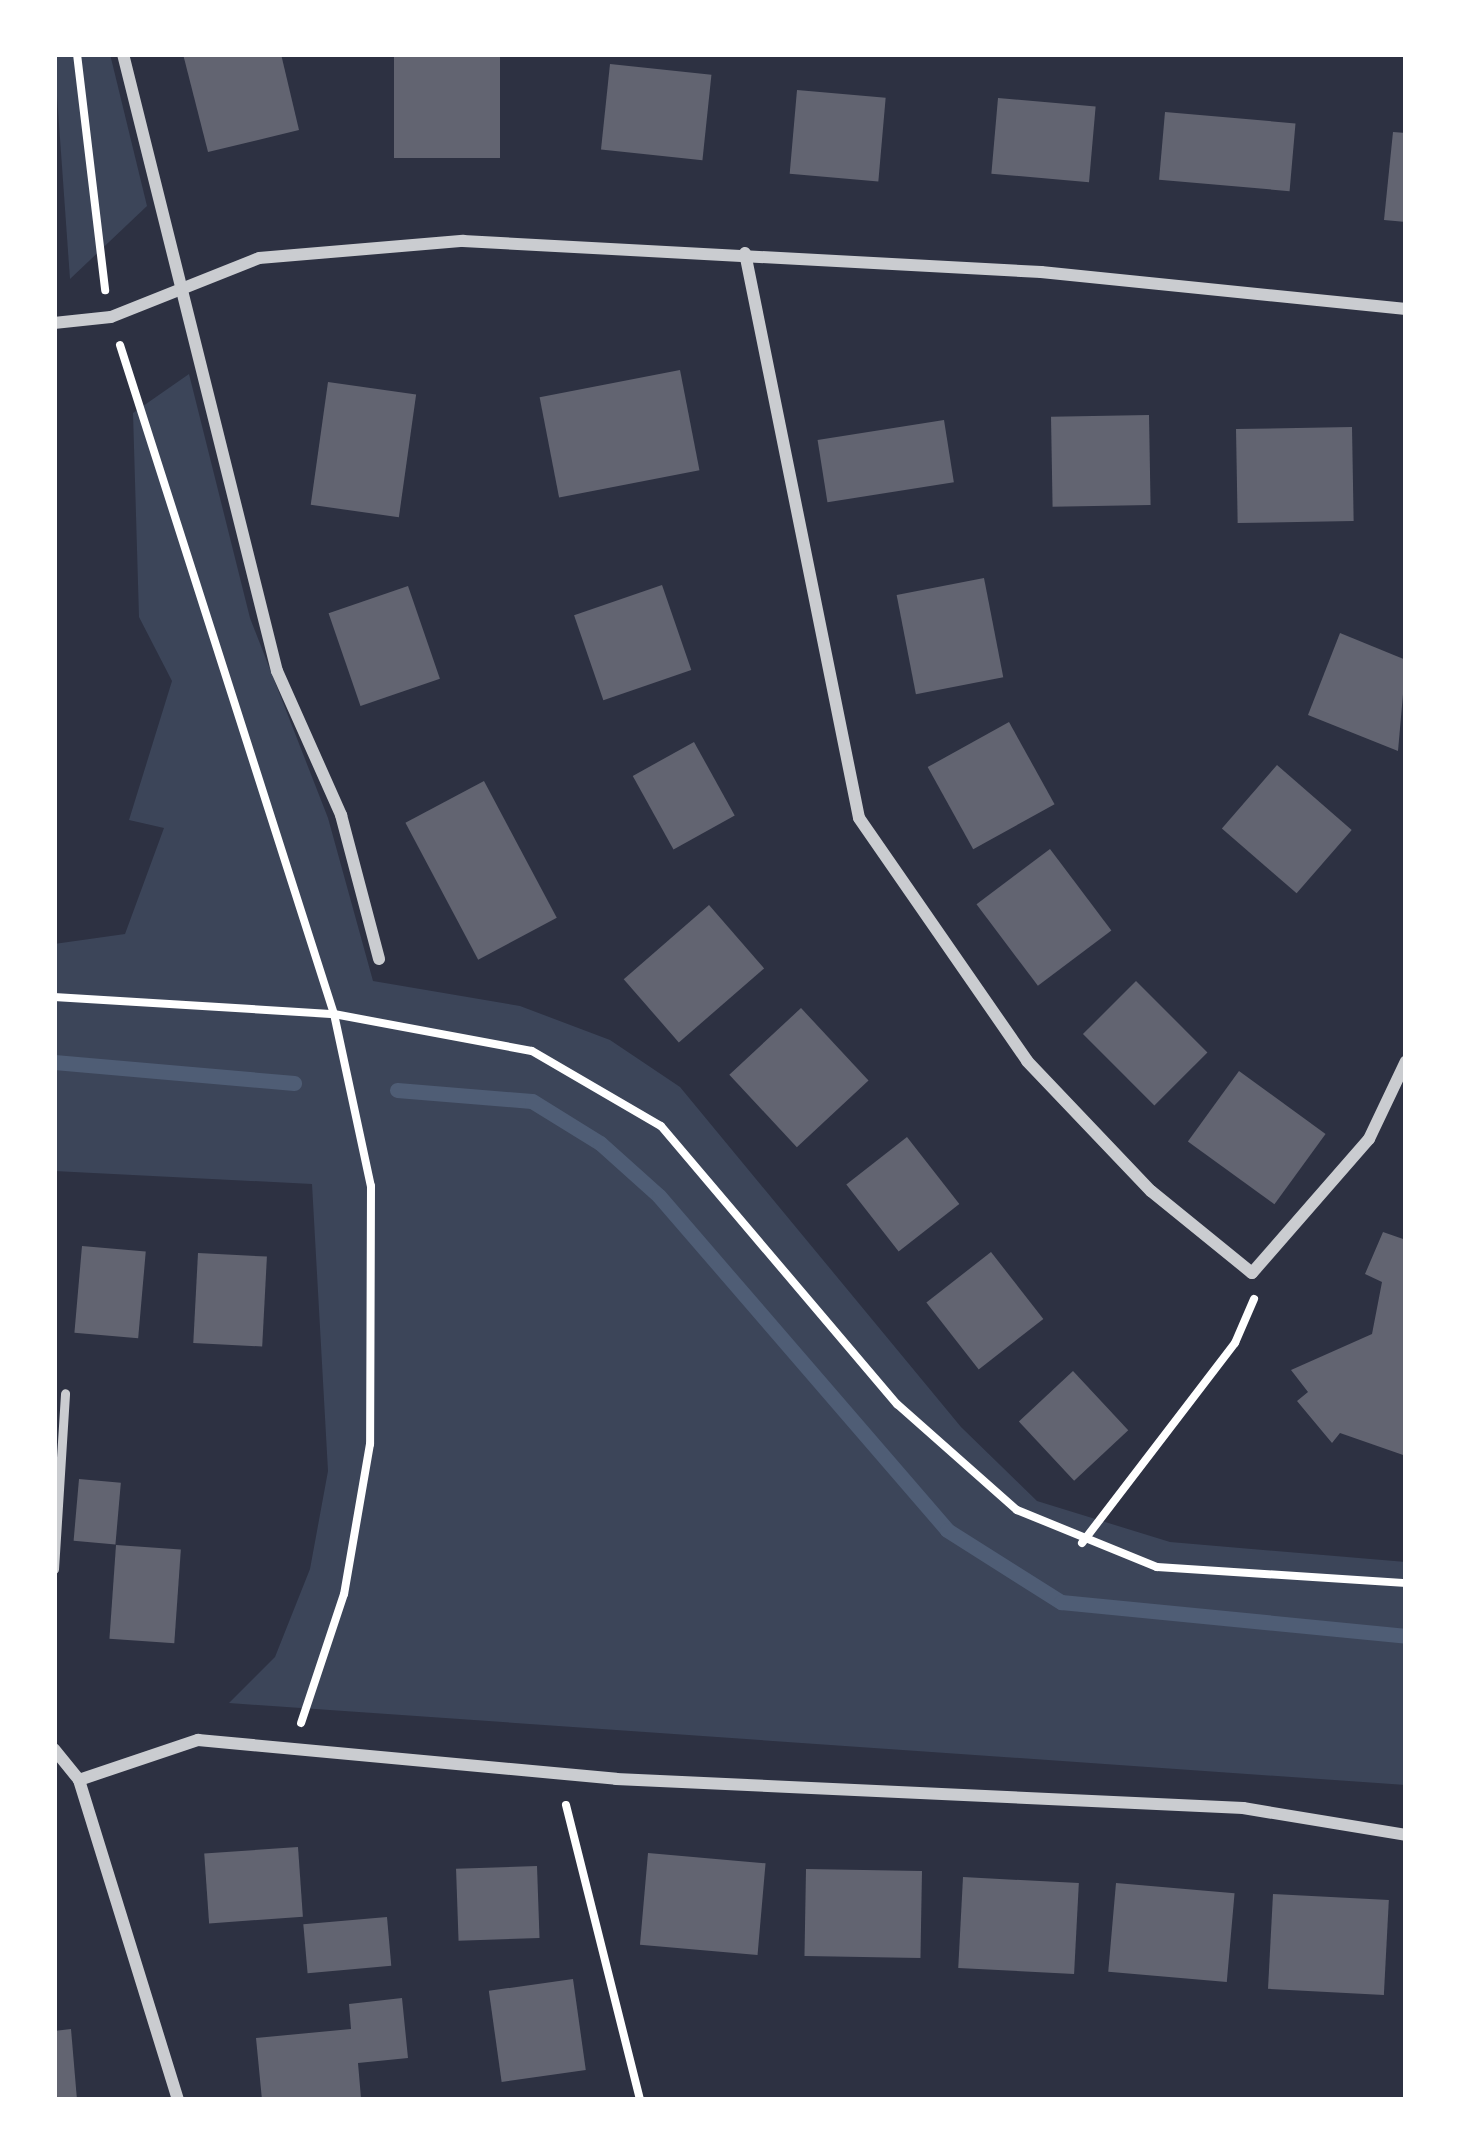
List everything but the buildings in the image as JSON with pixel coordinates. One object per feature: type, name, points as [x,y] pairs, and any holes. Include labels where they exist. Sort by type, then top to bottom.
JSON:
[{"type":"street","points":[[123,54],[277,671],[341,815],[379,958]]},
{"type":"street","points":[[54,323],[111,317],[259,258],[339,247],[745,253],[1406,309]]},
{"type":"street","points":[[745,253],[859,818],[1027,1060],[1151,1191],[1252,1274],[1355,1158],[1406,1061]]},
{"type":"street","points":[[80,1780],[198,1740],[565,1775],[1243,1808],[1406,1835]]},
{"type":"street","points":[[54,1749],[80,1780],[178,2100]]},
{"type":"lane","points":[[54,1569],[65,1393]]},
{"type":"path","points":[[77,54],[92,236],[111,317],[334,1014],[371,1186],[370,1444],[344,1594],[293,1747]]},
{"type":"path","points":[[54,997],[334,1014],[532,1052],[600,1082],[725,1192],[968,1474],[1082,1543],[1232,1578],[1406,1583]]},
{"type":"path","points":[[1082,1543],[1235,1343],[1255,1310],[1252,1274]]},
{"type":"path","points":[[565,1775],[566,1832],[640,2100]]},
{"type":"shaded area","points":[[54,54],[110,54],[147,206],[70,279]]},
{"type":"shaded area","points":[[189,374],[250,618],[328,818],[373,981],[520,1006],[610,1040],[680,1087],[961,1427],[1037,1501],[1170,1542],[1406,1562],[1406,1785],[229,1703],[275,1657],[310,1569],[328,1471],[312,1184],[54,1171],[54,944],[125,934],[164,828],[129,820],[172,681],[139,617],[133,413]]},
{"type":"waterway","points":[[54,1062],[294,1083]]},
{"type":"waterway","points":[[397,1090],[532,1101],[600,1143],[659,1196],[947,1530],[1061,1602],[1406,1636]]}]
